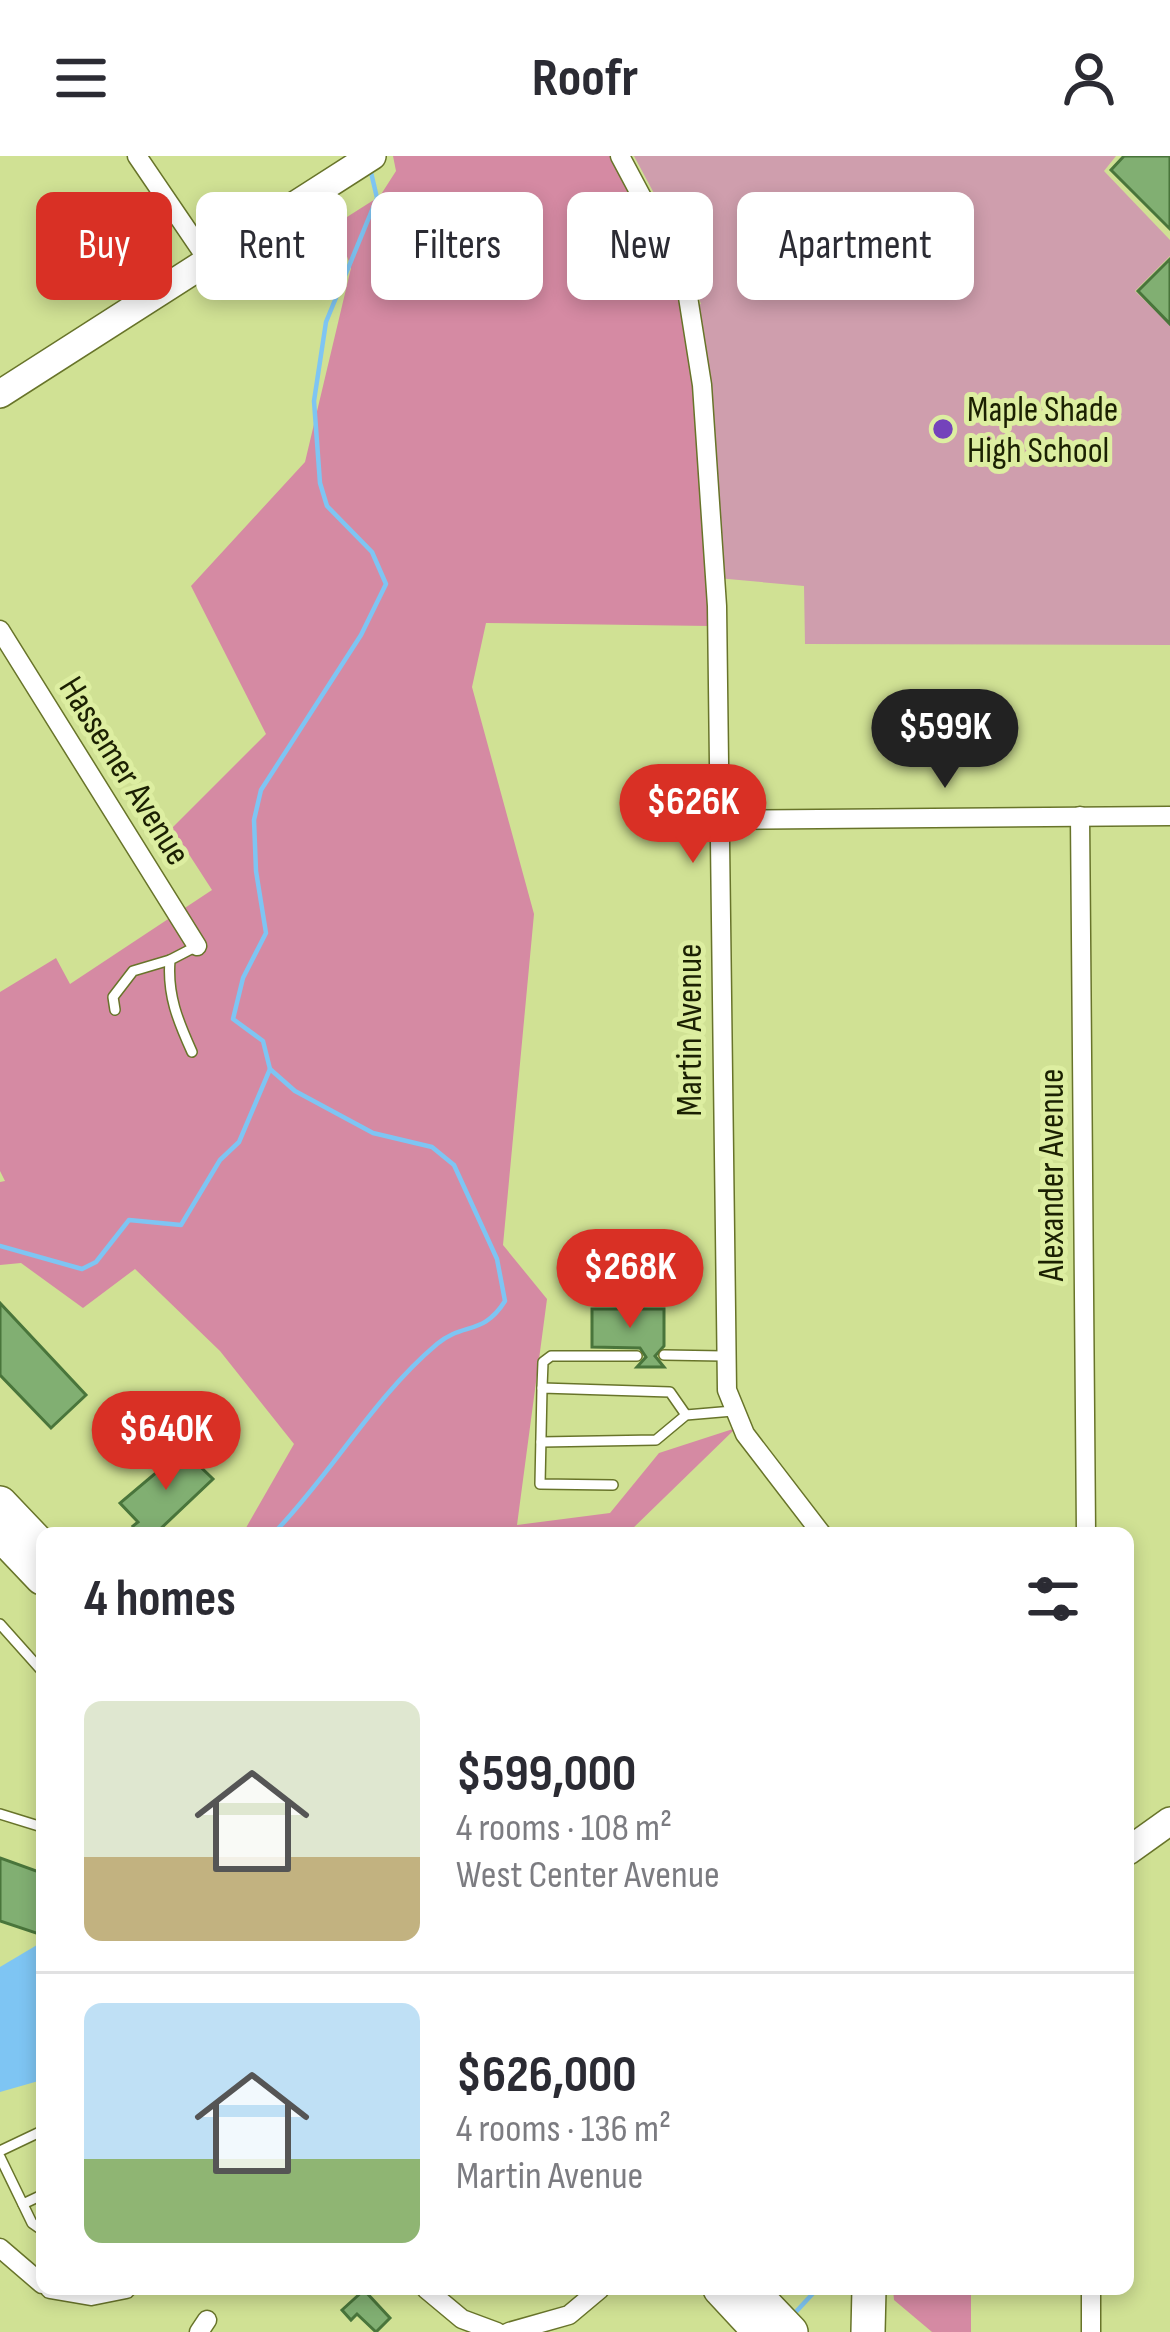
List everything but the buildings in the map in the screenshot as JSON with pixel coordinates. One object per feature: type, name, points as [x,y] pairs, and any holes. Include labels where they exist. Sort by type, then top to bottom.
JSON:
[{"type":"highway","points":[[0,1503],[21,1554]]},
{"type":"highway","points":[[729,2295],[766,2318]]},
{"type":"highway","points":[[868,2332],[869,2295]]},
{"type":"street","points":[[137,156],[196,243]]},
{"type":"street","name":"Martin Avenue","points":[[620,156],[672,249],[696,335],[717,606],[723,1356],[733,1411],[754,1447],[816,1527]]},
{"type":"street","points":[[314,192],[364,161]]},
{"type":"street","points":[[0,394],[196,266]]},
{"type":"street","name":"Hassemer Avenue","points":[[0,630],[196,946]]},
{"type":"street","name":"Alexander Avenue","points":[[1080,816],[1086,1527]]},
{"type":"street","points":[[719,820],[1170,816]]},
{"type":"street","points":[[1134,1847],[1170,1821]]},
{"type":"street","points":[[0,2248],[36,2279]]},
{"type":"street","points":[[433,2295],[462,2319],[497,2332]]},
{"type":"street","points":[[509,2332],[569,2315],[594,2295]]},
{"type":"street","points":[[1091,2295],[1091,2332]]},
{"type":"lane","points":[[115,1010],[112,997],[133,971],[196,946]]},
{"type":"lane","points":[[170,960],[170,996],[191,1052]]},
{"type":"lane","points":[[664,1355],[723,1356]]},
{"type":"lane","points":[[613,1485],[543,1488],[543,1361],[550,1356],[637,1356]]},
{"type":"lane","points":[[542,1388],[670,1392],[686,1415]]},
{"type":"lane","points":[[541,1442],[656,1440],[686,1415],[733,1411]]},
{"type":"lane","points":[[0,1624],[36,1664]]},
{"type":"lane","points":[[0,1814],[36,1825]]},
{"type":"lane","points":[[36,2134],[0,2154],[36,2226]]},
{"type":"lane","points":[[23,2204],[36,2198]]},
{"type":"shaded area","points":[[393,156],[616,156],[632,192],[567,192],[567,300],[681,300],[686,310],[717,578],[710,626],[486,623],[472,687],[534,914],[503,1245],[547,1299],[517,1525],[610,1513],[659,1453],[736,1428],[634,1527],[246,1527],[294,1444],[220,1351],[135,1269],[83,1308],[21,1263],[0,1265],[0,1182],[5,1181],[0,1171],[0,992],[56,958],[70,984],[212,890],[172,828],[266,734],[191,586],[305,462],[347,300],[351,268],[347,217],[371,202],[371,300],[543,300],[543,192],[383,192],[396,171]]},
{"type":"shaded area","name":"Maple Shade High School","points":[[634,156],[1116,156],[1104,171],[1170,240],[1170,256],[1135,291],[1170,325],[1170,645],[805,644],[804,586],[717,578],[686,310],[701,304],[700,300],[713,300],[713,192],[653,192]]},
{"type":"shaded area","points":[[894,2295],[971,2295],[971,2332],[932,2332]]},
{"type":"water","points":[[36,1946],[36,2082],[0,2092],[0,1967]]},
{"type":"waterway","points":[[279,1527],[414,1365],[446,1337],[489,1319],[505,1301],[497,1259],[454,1165],[432,1147],[373,1133],[295,1091],[270,1069],[263,1041],[233,1019],[243,978],[266,933],[254,820],[261,790],[361,635],[386,584],[372,552],[327,506],[320,483],[314,401],[326,322],[377,198],[370,168]]},
{"type":"waterway","points":[[0,1246],[82,1269],[96,1262],[129,1220],[181,1225],[220,1160],[239,1142],[270,1069]]},
{"type":"waterway","points":[[793,2315],[811,2295]]},
{"type":"place","name":"Maple Shade High School","points":[[943,429]]}]
